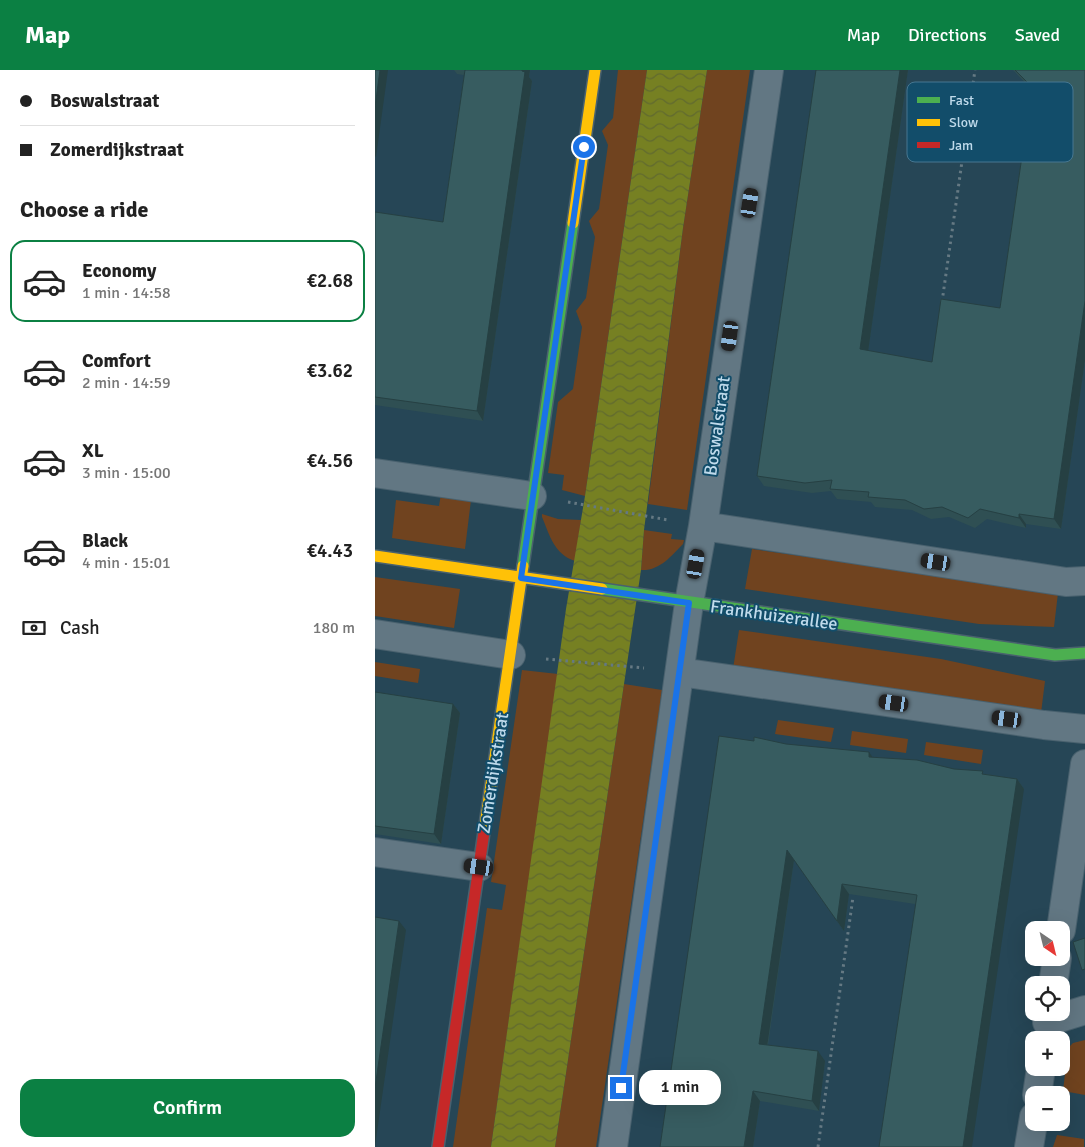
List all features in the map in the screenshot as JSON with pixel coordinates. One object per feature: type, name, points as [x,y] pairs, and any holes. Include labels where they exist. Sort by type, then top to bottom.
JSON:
[{"type":"street","points":[[521,578],[595,70]]},
{"type":"street","name":"Boswalstraat","points":[[689,603],[703,526],[769,70]]},
{"type":"street","points":[[375,472],[533,496]]},
{"type":"street","points":[[703,526],[1066,582],[1085,581]]},
{"type":"street","name":"Frankhuizerallee","points":[[375,556],[1055,656],[1085,653]]},
{"type":"street","name":"Zomerdijkstraat","points":[[438,1147],[521,578]]},
{"type":"street","points":[[613,1147],[689,603]]},
{"type":"street","points":[[375,634],[511,655]]},
{"type":"street","points":[[680,672],[1044,725],[1085,728]]},
{"type":"street","points":[[1062,921],[1085,764]]},
{"type":"street","points":[[375,852],[479,867]]},
{"type":"street","points":[[1047,1025],[1085,1010]]},
{"type":"street","points":[[1029,1147],[1032,1131]]},
{"type":"path","points":[[941,305],[962,162]]},
{"type":"path","points":[[533,496],[703,526]]},
{"type":"path","points":[[511,655],[680,672]]},
{"type":"path","points":[[818,1147],[853,897]]},
{"type":"shaded area","points":[[618,70],[647,70],[585,496],[562,490],[564,475],[548,473],[558,402],[573,389],[582,327],[576,311],[586,298],[595,237],[589,221],[599,209],[608,145],[602,131],[613,118]]},
{"type":"shaded area","points":[[707,70],[750,70],[687,510],[648,504],[683,228]]},
{"type":"shaded area","points":[[441,494],[471,500],[465,549],[392,538],[396,500],[439,506]]},
{"type":"shaded area","points":[[542,514],[558,519],[581,520],[575,561],[557,549],[550,537]]},
{"type":"shaded area","points":[[644,530],[672,534],[671,539],[684,540],[683,544],[659,565],[648,570],[641,570]]},
{"type":"shaded area","points":[[752,549],[1058,593],[1054,627],[979,624],[745,589]]},
{"type":"shaded area","points":[[375,577],[460,589],[454,628],[375,616]]},
{"type":"shaded area","points":[[739,630],[941,659],[1045,681],[1041,713],[733,669]]},
{"type":"shaded area","points":[[375,662],[420,669],[418,683],[375,676]]},
{"type":"shaded area","points":[[522,670],[558,674],[491,1147],[453,1147],[487,908],[502,910],[506,885],[491,882]]},
{"type":"shaded area","points":[[624,684],[662,690],[596,1147],[555,1147]]},
{"type":"shaded area","points":[[778,720],[834,728],[831,742],[775,734]]},
{"type":"shaded area","points":[[852,731],[908,739],[906,753],[850,745]]},
{"type":"shaded area","points":[[926,742],[983,750],[981,764],[924,755]]},
{"type":"shaded area","points":[[1085,1040],[1085,1095],[1070,1092],[1070,1086],[1064,1086],[1065,1076],[1070,1076],[1070,1046],[1073,1043]]},
{"type":"shaded area","points":[[1057,1135],[1084,1139],[1084,1147],[1053,1147]]},
{"type":"water","points":[[647,70],[707,70],[683,228],[644,530],[641,570],[555,1147],[491,1147],[566,609],[585,496]]},
{"type":"building","points":[[375,70],[380,70],[375,107]]},
{"type":"building","points":[[465,70],[522,70],[525,72],[477,411],[375,397],[375,212],[443,222]]},
{"type":"building","points":[[816,70],[900,70],[860,349],[932,362],[941,299],[1000,308],[1021,162],[1073,162],[1073,82],[1027,82],[1015,70],[1085,70],[1085,301],[1054,519],[1019,514],[1019,518],[980,509],[968,518],[942,507],[924,509],[905,500],[868,497],[869,492],[830,489],[832,480],[805,483],[757,476]]},
{"type":"building","points":[[375,692],[453,704],[434,834],[375,826]]},
{"type":"building","points":[[719,736],[754,741],[754,737],[786,744],[869,752],[869,757],[917,760],[954,769],[983,771],[982,774],[1017,779],[963,1147],[879,1147],[917,895],[842,884],[837,921],[787,850],[759,1044],[818,1051],[812,1101],[753,1091],[744,1147],[660,1147]]},
{"type":"building","points":[[375,917],[399,921],[375,1088]]},
{"type":"building","points":[[1085,938],[1085,969],[1082,970],[1073,942]]},
{"type":"traffic: fast","points":[[523,566],[573,223]]},
{"type":"traffic: fast","points":[[602,589],[1055,655],[1085,653]]},
{"type":"traffic: slow","points":[[573,223],[595,70]]},
{"type":"traffic: slow","points":[[375,556],[602,589]]},
{"type":"traffic: slow","points":[[484,832],[523,566]]},
{"type":"traffic: jam","points":[[438,1147],[484,832]]},
{"type":"route","points":[[584,147],[521,578],[689,603],[621,1088]]}]
